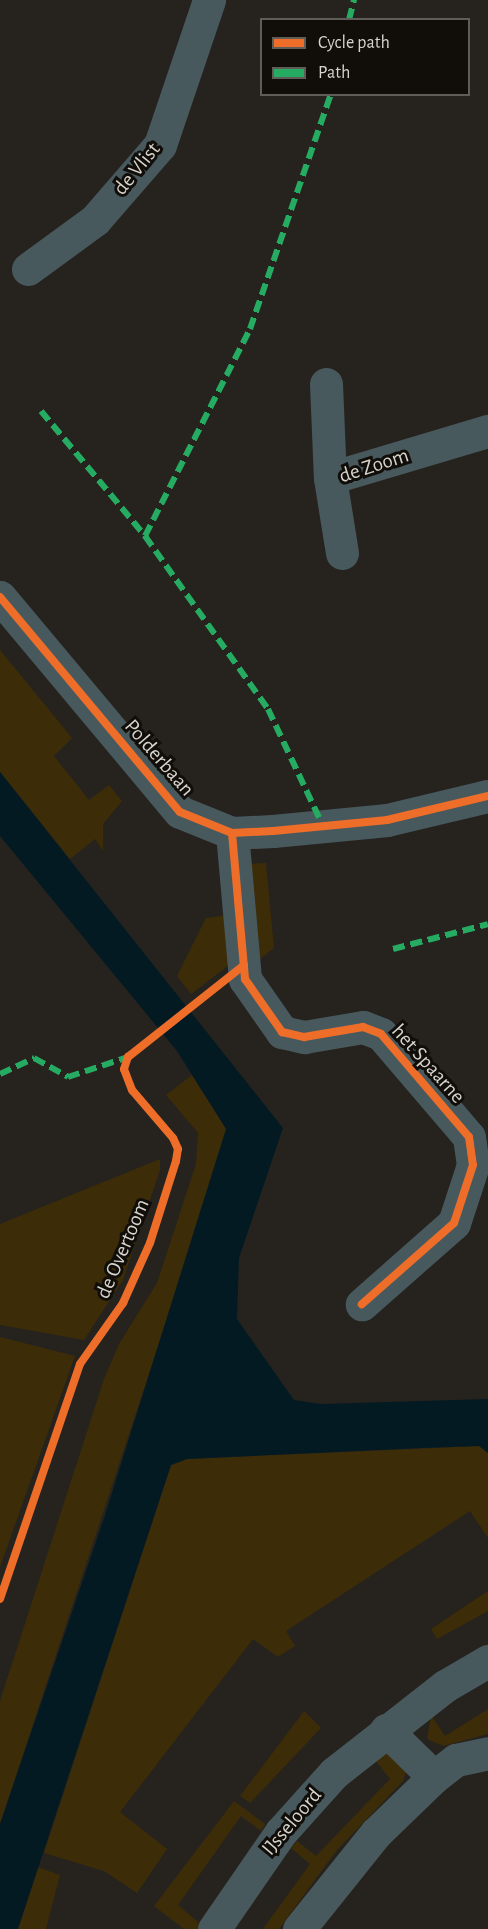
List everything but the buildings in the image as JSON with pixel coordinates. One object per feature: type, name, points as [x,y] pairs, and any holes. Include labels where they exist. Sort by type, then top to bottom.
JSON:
[{"type":"street","name":"de Vlist","points":[[28,269],[95,220],[160,145],[209,0]]},
{"type":"street","points":[[326,384],[330,478]]},
{"type":"street","name":"de Zoom","points":[[342,553],[330,478],[488,431]]},
{"type":"street","name":"Polderbaan","points":[[0,597],[180,812],[232,833],[387,820],[488,796]]},
{"type":"street","name":"het Spaarne","points":[[232,833],[245,979],[282,1032],[304,1037],[363,1028],[381,1034],[469,1137],[473,1165],[454,1223],[362,1304]]},
{"type":"street","name":"IJsseloord","points":[[214,1929],[281,1832],[334,1773],[387,1730],[488,1660]]},
{"type":"street","points":[[387,1730],[434,1777]]},
{"type":"street","points":[[299,1929],[376,1833],[434,1777],[456,1760],[488,1753]]},
{"type":"shaded area","points":[[0,650],[72,738],[54,756],[89,800],[109,785],[122,801],[103,824],[103,851],[95,839],[70,859],[0,772]]},
{"type":"shaded area","points":[[266,863],[274,948],[256,962],[246,864]]},
{"type":"shaded area","points":[[229,915],[233,962],[191,994],[177,976],[206,918]]},
{"type":"shaded area","points":[[192,1075],[226,1128],[224,1147],[0,1824],[0,1701],[104,1379],[119,1344],[157,1283],[196,1164],[198,1133],[166,1095]]},
{"type":"shaded area","points":[[160,1159],[160,1170],[123,1280],[84,1340],[0,1325],[0,1224]]},
{"type":"shaded area","points":[[0,1337],[75,1356],[0,1567]]},
{"type":"shaded area","points":[[480,1446],[488,1453],[488,1538],[470,1511],[286,1631],[295,1646],[278,1657],[253,1639],[120,1812],[167,1849],[137,1893],[104,1871],[44,1853],[171,1465],[187,1459]]},
{"type":"shaded area","points":[[488,1591],[488,1611],[437,1639],[431,1629]]},
{"type":"shaded area","points":[[488,1709],[488,1734],[443,1746],[427,1739],[431,1715],[445,1736]]},
{"type":"shaded area","points":[[304,1711],[321,1728],[250,1803],[240,1796]]},
{"type":"shaded area","points":[[391,1746],[407,1769],[403,1781],[337,1850],[279,1929],[263,1929],[310,1864],[291,1848],[297,1841],[316,1856],[390,1779],[376,1761]]},
{"type":"shaded area","points":[[234,1801],[265,1824],[261,1831],[241,1816],[178,1905],[199,1923],[198,1929],[184,1929],[154,1906]]},
{"type":"shaded area","points":[[37,1867],[60,1875],[46,1929],[18,1929]]},
{"type":"water","points":[[0,772],[283,1128],[239,1258],[237,1319],[294,1400],[321,1404],[488,1399],[488,1453],[479,1446],[422,1448],[187,1459],[171,1465],[18,1929],[0,1929],[0,1824],[105,1515],[226,1129],[177,1051],[0,836]]},
{"type":"marked path","points":[[350,18],[354,0]]},
{"type":"marked path","points":[[145,536],[250,329],[330,96]]},
{"type":"marked path","points":[[41,411],[145,536],[268,709],[322,824]]},
{"type":"marked path","points":[[393,949],[488,924]]},
{"type":"marked path","points":[[0,1074],[34,1058],[68,1077],[128,1057]]},
{"type":"cycle path","points":[[0,597],[180,812],[232,833],[273,831],[387,820],[488,796]]},
{"type":"cycle path","points":[[232,833],[245,979],[282,1032],[304,1037],[363,1027],[381,1034],[469,1137],[473,1165],[454,1223],[362,1304]]},
{"type":"cycle path","name":"de Overtoom","points":[[0,1599],[80,1364],[123,1303],[150,1243],[176,1161],[178,1149],[173,1138],[132,1090],[124,1069],[128,1057],[244,965]]}]
